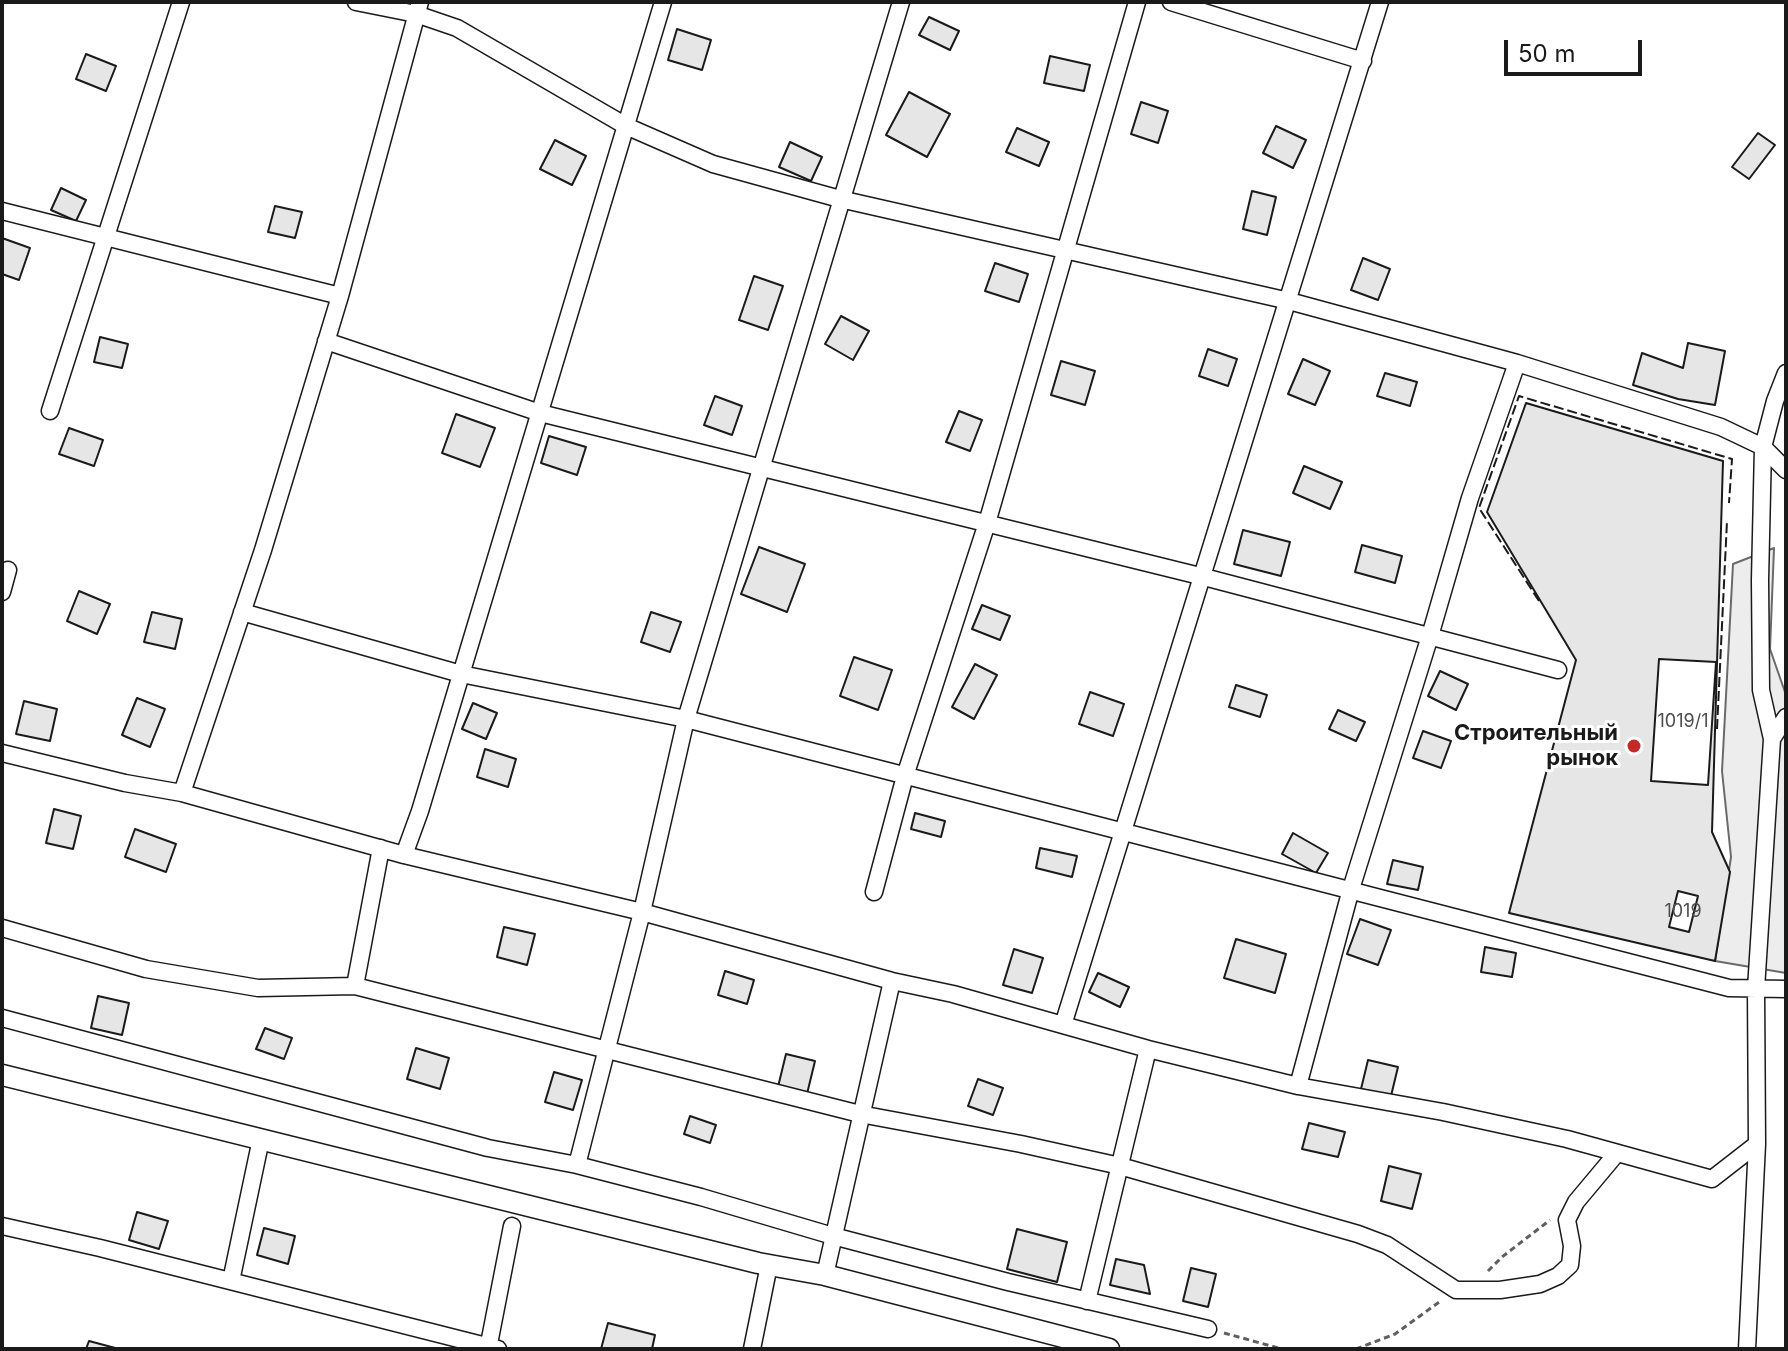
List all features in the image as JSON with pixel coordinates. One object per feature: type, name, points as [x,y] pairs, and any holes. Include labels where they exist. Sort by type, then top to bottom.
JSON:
[{"type":"street","points":[[50,411],[181,2]]},
{"type":"street","points":[[356,2],[418,8],[626,126],[713,164],[840,199],[1289,301],[1517,363],[1721,427],[1763,447],[1786,470]]},
{"type":"street","points":[[404,855],[663,2]]},
{"type":"street","points":[[577,1165],[642,912],[686,719],[901,2]]},
{"type":"street","points":[[874,892],[905,776],[987,523],[1137,2]]},
{"type":"street","points":[[1171,2],[1363,61]]},
{"type":"street","points":[[1063,1025],[1380,2]]},
{"type":"street","points":[[182,793],[340,296],[418,8]]},
{"type":"street","points":[[2,211],[340,296]]},
{"type":"street","points":[[326,341],[540,413],[1204,577],[1558,670]]},
{"type":"street","points":[[1298,1086],[1351,889],[1470,498],[1517,363]]},
{"type":"street","points":[[1779,739],[1761,690],[1760,580],[1763,447],[1786,373]]},
{"type":"street","points":[[2,592],[8,570]]},
{"type":"street","points":[[242,612],[461,674],[686,719],[1729,988],[1786,989]]},
{"type":"street","points":[[1747,1349],[1757,1144],[1756,989],[1779,739],[1786,717]]},
{"type":"street","points":[[2,753],[125,783],[182,793],[404,855],[642,912],[892,981],[953,994],[1148,1049],[1298,1086],[1443,1112],[1567,1139],[1712,1179],[1757,1144]]},
{"type":"street","points":[[355,986],[381,848]]},
{"type":"street","points":[[2,928],[146,969],[258,988],[355,986],[860,1114],[1120,1166],[1358,1234],[1387,1245],[1456,1290],[1500,1290],[1540,1284],[1558,1276],[1570,1265],[1572,1246],[1567,1220],[1576,1202],[1617,1153]]},
{"type":"street","points":[[825,1275],[892,981]]},
{"type":"street","points":[[2,1018],[488,1148],[577,1165],[833,1236],[1208,1329]]},
{"type":"street","points":[[1087,1301],[1148,1049]]},
{"type":"street","points":[[2,1075],[769,1265],[825,1275],[1109,1349]]},
{"type":"street","points":[[231,1281],[261,1139]]},
{"type":"street","points":[[2,1226],[491,1348],[512,1226]]},
{"type":"street","points":[[752,1349],[769,1265]]},
{"type":"path","points":[[1208,1329],[1282,1349]]},
{"type":"shaded area","points":[[1774,548],[1770,649],[1786,695],[1786,973],[1715,961],[1731,857],[1722,771],[1733,564]]},
{"type":"building","points":[[929,17],[959,31],[950,50],[919,35]]},
{"type":"building","points":[[677,29],[711,40],[702,70],[668,60]]},
{"type":"building","points":[[86,54],[116,66],[106,91],[76,79]]},
{"type":"building","points":[[1050,56],[1090,65],[1084,91],[1044,83]]},
{"type":"building","points":[[909,92],[950,114],[927,157],[886,135]]},
{"type":"building","points":[[1141,102],[1168,111],[1158,143],[1131,134]]},
{"type":"building","points":[[1276,126],[1306,140],[1293,168],[1263,153]]},
{"type":"building","points":[[1017,128],[1049,142],[1039,166],[1006,152]]},
{"type":"building","points":[[1758,133],[1775,145],[1749,179],[1732,167]]},
{"type":"building","points":[[555,140],[586,156],[572,185],[540,169]]},
{"type":"building","points":[[790,142],[822,157],[811,181],[779,167]]},
{"type":"building","points":[[61,188],[86,200],[76,221],[51,210]]},
{"type":"building","points":[[1252,191],[1276,197],[1267,235],[1243,229]]},
{"type":"building","points":[[275,206],[302,212],[295,238],[268,232]]},
{"type":"building","points":[[2,238],[30,248],[19,280],[2,274]]},
{"type":"building","points":[[1363,258],[1390,269],[1378,300],[1351,290]]},
{"type":"building","points":[[995,263],[1028,274],[1019,302],[985,291]]},
{"type":"building","points":[[754,276],[783,286],[768,330],[739,320]]},
{"type":"building","points":[[841,316],[869,331],[853,360],[825,344]]},
{"type":"building","points":[[100,337],[128,344],[122,368],[94,362]]},
{"type":"building","points":[[1688,343],[1725,351],[1715,405],[1678,399],[1633,385],[1642,353],[1683,368]]},
{"type":"building","points":[[1208,349],[1237,359],[1228,386],[1199,376]]},
{"type":"building","points":[[1303,359],[1330,371],[1315,405],[1288,394]]},
{"type":"building","points":[[1061,361],[1095,371],[1085,405],[1051,395]]},
{"type":"building","points":[[1385,373],[1417,382],[1410,406],[1377,396]]},
{"type":"building","points":[[715,396],[742,406],[732,435],[704,425]]},
{"type":"building","name":"Строительный рынок","points":[[1526,403],[1723,461],[1712,832],[1730,872],[1715,961],[1509,913],[1576,660],[1487,512]]},
{"type":"building","points":[[959,411],[982,420],[970,451],[946,442]]},
{"type":"building","points":[[456,414],[495,428],[480,467],[442,453]]},
{"type":"building","points":[[69,428],[103,440],[94,466],[59,454]]},
{"type":"building","points":[[549,436],[586,447],[577,475],[541,463]]},
{"type":"building","points":[[1304,466],[1342,482],[1330,509],[1293,493]]},
{"type":"building","points":[[1243,530],[1290,542],[1281,576],[1234,564]]},
{"type":"building","points":[[1362,545],[1402,556],[1395,583],[1355,572]]},
{"type":"building","points":[[759,547],[805,564],[787,612],[741,594]]},
{"type":"building","points":[[79,591],[110,604],[97,634],[67,621]]},
{"type":"building","points":[[982,605],[1010,616],[1000,640],[972,629]]},
{"type":"building","points":[[152,612],[182,619],[175,649],[144,642]]},
{"type":"building","points":[[651,612],[681,622],[670,652],[641,642]]},
{"type":"building","points":[[854,657],[892,670],[878,710],[840,696]]},
{"type":"building","points":[[1659,659],[1716,662],[1708,785],[1651,781]]},
{"type":"building","points":[[975,664],[997,675],[974,719],[952,707]]},
{"type":"building","points":[[1440,671],[1468,684],[1456,710],[1428,696]]},
{"type":"building","points":[[1236,685],[1267,695],[1260,717],[1229,707]]},
{"type":"building","points":[[1090,692],[1124,704],[1113,736],[1079,724]]},
{"type":"building","points":[[137,698],[165,709],[150,747],[122,735]]},
{"type":"building","points":[[24,701],[57,709],[50,741],[16,734]]},
{"type":"building","points":[[473,703],[497,713],[486,739],[462,729]]},
{"type":"building","points":[[1338,710],[1365,722],[1356,741],[1329,729]]},
{"type":"building","points":[[1423,731],[1451,741],[1441,768],[1413,758]]},
{"type":"building","points":[[485,749],[516,759],[508,787],[477,777]]},
{"type":"building","points":[[54,809],[81,816],[73,849],[46,843]]},
{"type":"building","points":[[915,813],[945,821],[941,837],[911,829]]},
{"type":"building","points":[[135,829],[176,844],[166,872],[125,857]]},
{"type":"building","points":[[1293,833],[1328,853],[1316,873],[1282,854]]},
{"type":"building","points":[[1040,848],[1077,856],[1072,877],[1036,868]]},
{"type":"building","points":[[1393,860],[1423,867],[1418,890],[1387,884]]},
{"type":"building","points":[[1678,891],[1698,896],[1689,932],[1669,927]]},
{"type":"building","points":[[1360,919],[1391,930],[1378,965],[1347,954]]},
{"type":"building","points":[[504,927],[535,934],[527,965],[497,957]]},
{"type":"building","points":[[1236,939],[1286,954],[1275,993],[1224,978]]},
{"type":"building","points":[[1485,947],[1516,953],[1512,977],[1481,972]]},
{"type":"building","points":[[1014,949],[1043,958],[1032,993],[1003,985]]},
{"type":"building","points":[[725,971],[754,980],[747,1004],[718,995]]},
{"type":"building","points":[[1098,973],[1129,987],[1120,1007],[1089,992]]},
{"type":"building","points":[[98,996],[129,1003],[122,1035],[91,1028]]},
{"type":"building","points":[[265,1028],[292,1038],[284,1059],[256,1049]]},
{"type":"building","points":[[416,1048],[449,1058],[440,1089],[407,1079]]},
{"type":"building","points":[[786,1054],[815,1061],[806,1098],[777,1091]]},
{"type":"building","points":[[1368,1060],[1398,1067],[1391,1096],[1361,1089]]},
{"type":"building","points":[[554,1072],[582,1080],[573,1110],[545,1102]]},
{"type":"building","points":[[978,1079],[1003,1088],[993,1115],[968,1106]]},
{"type":"building","points":[[690,1116],[716,1125],[710,1143],[684,1134]]},
{"type":"building","points":[[1309,1123],[1345,1132],[1338,1157],[1302,1149]]},
{"type":"building","points":[[1389,1166],[1421,1174],[1412,1209],[1381,1201]]},
{"type":"building","points":[[137,1212],[168,1221],[159,1249],[129,1240]]},
{"type":"building","points":[[264,1228],[295,1236],[288,1264],[257,1255]]},
{"type":"building","points":[[1017,1229],[1067,1242],[1057,1282],[1007,1269]]},
{"type":"building","points":[[1116,1259],[1144,1265],[1150,1294],[1110,1285]]},
{"type":"building","points":[[1191,1268],[1216,1274],[1208,1307],[1183,1301]]},
{"type":"building","points":[[608,1323],[655,1335],[652,1349],[601,1349]]},
{"type":"building","points":[[89,1341],[119,1349],[86,1349]]},
{"type":"fence","points":[[1539,601],[1479,508],[1519,396],[1732,459],[1729,503]]},
{"type":"fence","points":[[1717,729],[1727,521]]},
{"type":"place","name":"Строительный рынок","points":[[1634,746]]}]
